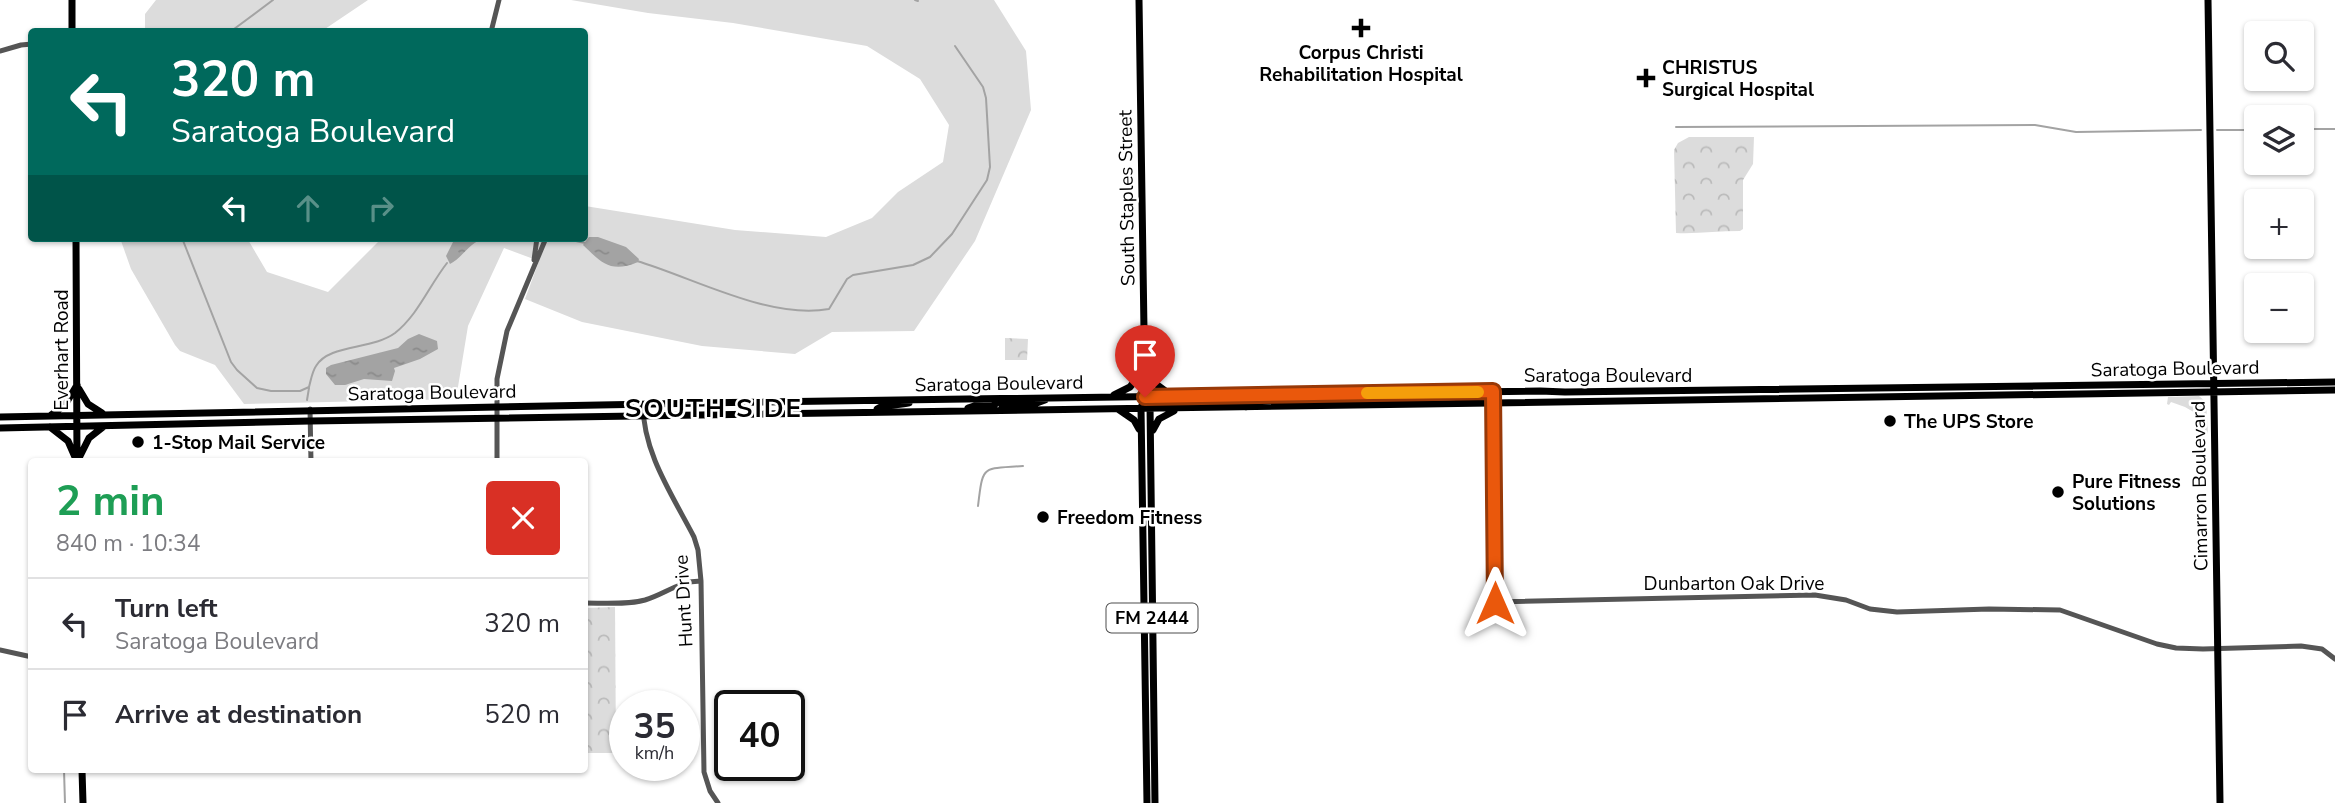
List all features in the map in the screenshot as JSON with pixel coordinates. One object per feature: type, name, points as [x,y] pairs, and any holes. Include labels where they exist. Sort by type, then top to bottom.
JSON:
[{"type":"main road","points":[[72,0],[72,28]]},
{"type":"main road","name":"South Staples Street","points":[[1139,0],[1145,369],[1141,434],[1147,803]]},
{"type":"main road","name":"Cimarron Boulevard","points":[[2208,0],[2220,803]]},
{"type":"main road","name":"Everhart Road","points":[[76,242],[77,458]]},
{"type":"main road","points":[[1109,397],[1130,387],[1145,369],[1161,389],[1175,396]]},
{"type":"main road","name":"Saratoga Boulevard","points":[[0,417],[1311,393],[1695,391],[2024,394],[2335,382]]},
{"type":"main road","points":[[77,384],[88,404],[105,414]]},
{"type":"main road","points":[[48,416],[65,405],[77,384]]},
{"type":"main road","points":[[2001,394],[2017,390],[2018,386]]},
{"type":"main road","points":[[2024,394],[2026,390],[2041,386]]},
{"type":"main road","name":"Saratoga Boulevard","points":[[0,428],[1830,397],[1870,388],[2041,386],[2335,390]]},
{"type":"main road","points":[[1665,399],[1667,395],[1695,391]]},
{"type":"main road","points":[[1246,407],[1246,403],[1252,401],[1292,400],[1311,393]]},
{"type":"main road","points":[[1371,405],[1401,398],[1404,393]]},
{"type":"main road","points":[[1145,397],[1152,408]]},
{"type":"main road","points":[[1002,410],[1006,404],[1034,404],[1052,398]]},
{"type":"main road","points":[[960,411],[974,406],[993,406],[1001,399]]},
{"type":"main road","points":[[877,412],[881,406],[901,405],[916,400]]},
{"type":"main road","points":[[830,413],[848,408],[868,408],[873,405],[873,401]]},
{"type":"main road","points":[[736,414],[755,409],[775,409],[781,402]]},
{"type":"main road","name":"FM 2444","points":[[1152,408],[1155,803]]},
{"type":"main road","points":[[1152,433],[1159,419],[1167,413],[1185,408]]},
{"type":"main road","points":[[1118,409],[1134,420],[1141,434]]},
{"type":"main road","points":[[79,458],[89,438],[105,426]]},
{"type":"main road","points":[[49,427],[68,441],[75,458]]},
{"type":"main road","points":[[1143,576],[1152,589]]},
{"type":"main road","points":[[1145,684],[1150,697],[1154,699]]},
{"type":"main road","points":[[1145,705],[1149,705],[1154,721]]},
{"type":"main road","points":[[82,773],[83,803]]},
{"type":"street","points":[[492,28],[499,0]]},
{"type":"street","points":[[0,51],[28,44]]},
{"type":"street","points":[[534,263],[537,242]]},
{"type":"street","points":[[497,458],[497,379],[507,331],[544,242]]},
{"type":"street","points":[[1493,391],[1493,402]]},
{"type":"street","name":"Dunbarton Oak Drive","points":[[1493,402],[1495,603],[1526,600],[1815,595],[1846,600],[1870,609],[1897,612],[1989,608],[2060,610],[2157,644],[2189,649],[2301,646],[2322,649],[2335,659]]},
{"type":"street","name":"Hunt Drive","points":[[643,405],[650,448],[698,550],[701,581],[704,772],[710,791],[718,803]]},
{"type":"street","points":[[310,410],[311,458]]},
{"type":"street","points":[[588,603],[615,604],[645,600],[682,583],[701,581]]},
{"type":"street","points":[[0,650],[28,656]]},
{"type":"green space","points":[[156,0],[368,0],[326,28],[145,28],[145,14]]},
{"type":"green space","points":[[571,0],[994,0],[1026,51],[1031,110],[975,241],[914,331],[832,332],[795,354],[702,346],[582,322],[525,299],[539,261],[504,248],[468,326],[456,399],[244,404],[215,365],[180,351],[175,345],[131,269],[121,242],[249,242],[267,272],[328,292],[378,242],[588,242],[588,206],[735,230],[826,237],[872,218],[898,192],[943,162],[949,125],[920,79],[867,46],[733,23]]},
{"type":"green space","points":[[1689,137],[1754,137],[1753,164],[1743,180],[1743,229],[1676,233],[1674,150],[1678,143]]},
{"type":"green space","points":[[1005,338],[1028,339],[1027,360],[1005,360]]},
{"type":"green space","points":[[2199,396],[2206,402],[2206,435],[2202,417],[2185,407],[2171,402],[2167,404],[2168,397]]},
{"type":"green space","points":[[615,607],[616,690],[609,690],[609,753],[588,753],[588,608]]},
{"type":"water","points":[[589,237],[598,237],[626,247],[639,259],[638,262],[620,267],[601,261],[583,245],[588,242]]},
{"type":"water","points":[[453,242],[476,242],[450,264],[446,256]]},
{"type":"water","points":[[419,334],[437,341],[438,349],[394,368],[392,381],[364,379],[335,385],[326,374],[326,368],[331,365],[398,348]]},
{"type":"waterway","points":[[235,28],[273,0]]},
{"type":"waterway","points":[[637,261],[732,296],[782,309],[806,311],[829,309],[847,279],[853,275],[913,265],[930,257],[952,234],[987,180],[990,167],[983,87],[955,46]]},
{"type":"waterway","points":[[1676,127],[2035,125],[2076,132],[2201,130]]},
{"type":"waterway","points":[[2314,129],[2335,129]]},
{"type":"waterway","points":[[2217,130],[2244,130]]},
{"type":"waterway","points":[[184,242],[231,362],[257,388],[271,391],[300,391],[309,387],[315,368],[322,359],[341,350],[375,342],[395,333],[417,309],[447,263]]},
{"type":"waterway","points":[[580,242],[585,243]]},
{"type":"waterway","points":[[307,400],[309,388]]},
{"type":"waterway","points":[[978,506],[981,482],[987,471],[1023,466]]},
{"type":"waterway","points":[[64,773],[65,803]]},
{"type":"slow traffic","points":[[1367,393],[1478,392]]},
{"type":"place","name":"Corpus Christi Rehabilitation Hospital","points":[[1361,28]]},
{"type":"place","name":"CHRISTUS Surgical Hospital","points":[[1646,78]]},
{"type":"place","name":"The UPS Store","points":[[1890,421]]},
{"type":"place","name":"1-Stop Mail Service","points":[[138,442]]},
{"type":"place","name":"Pure Fitness Solutions","points":[[2058,492]]},
{"type":"place","name":"Freedom Fitness","points":[[1043,517]]},
{"type":"district","name":"SOUTH SIDE","points":[[714,408]]},
{"type":"route","points":[[1145,397],[1493,391],[1495,603]]}]
